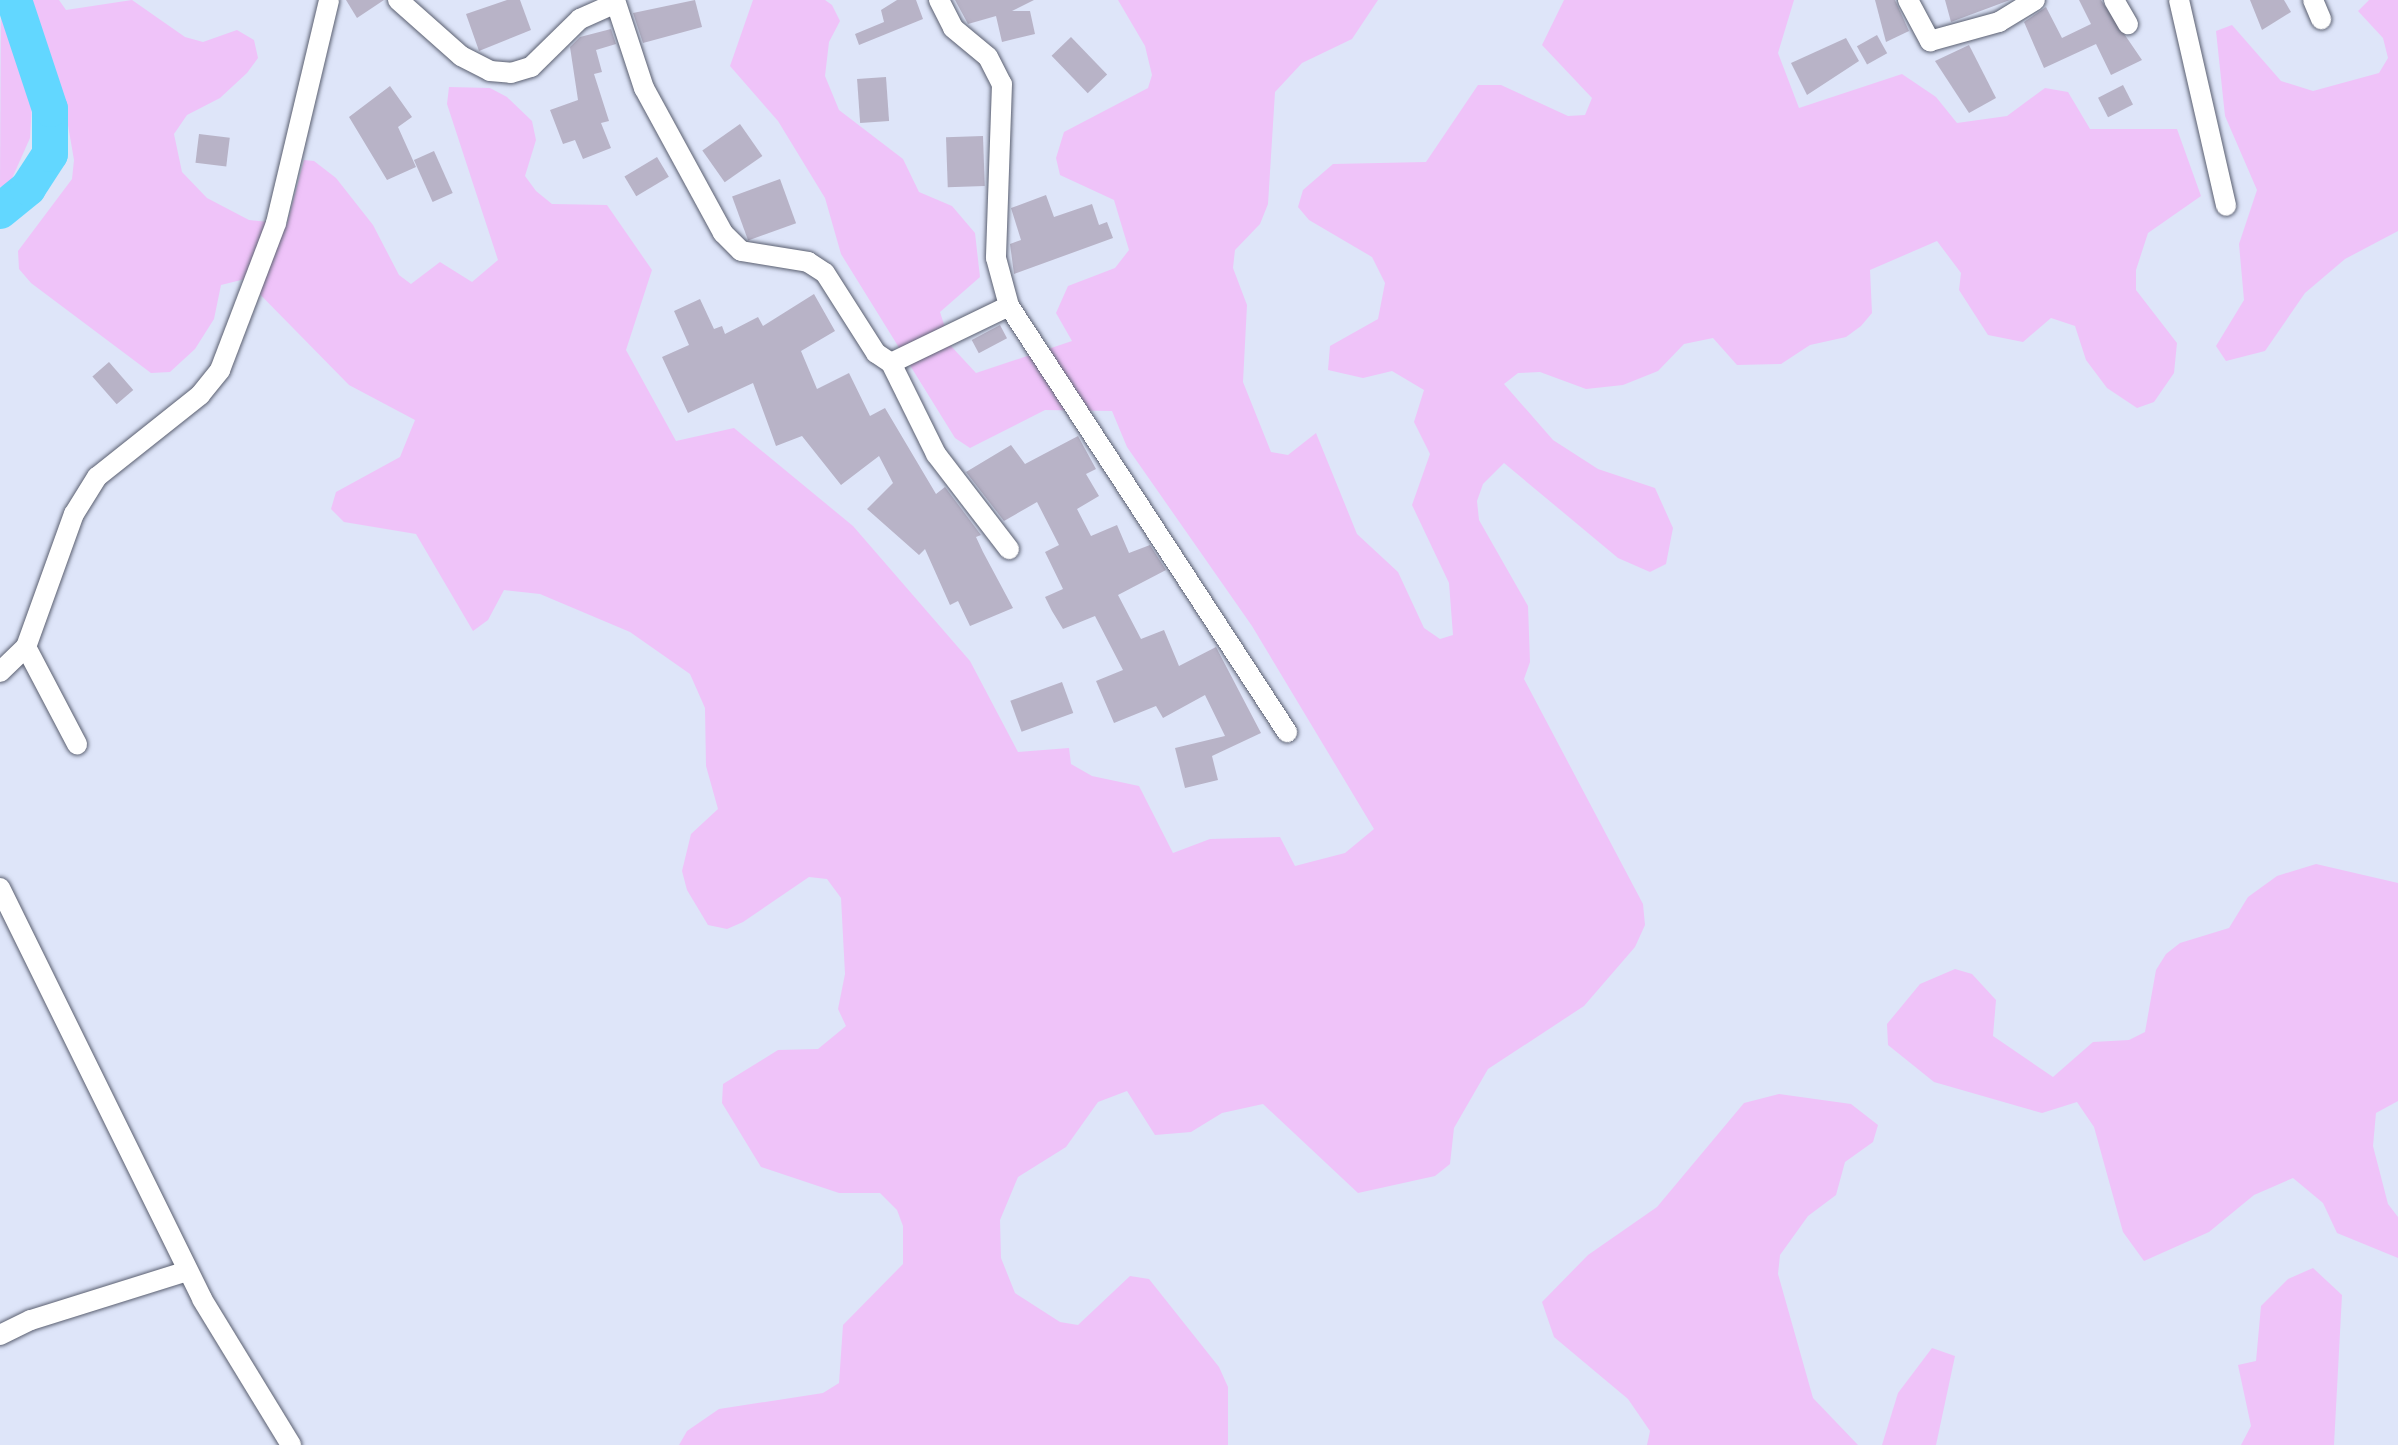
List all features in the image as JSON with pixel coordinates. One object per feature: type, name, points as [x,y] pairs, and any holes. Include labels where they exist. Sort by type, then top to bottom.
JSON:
[{"type":"street","points":[[0,672],[26,647],[90,486],[200,395],[220,370],[276,223],[329,0]]},
{"type":"street","points":[[398,0],[461,56],[490,71],[511,73],[531,67],[580,19],[616,1],[644,88],[723,233],[741,251],[808,262],[825,273],[876,353],[891,363],[936,454],[1009,549]]},
{"type":"street","points":[[939,0],[953,28],[988,57],[1002,84],[995,217],[999,279],[1009,306],[1287,732]]},
{"type":"street","points":[[1908,0],[1930,41],[1999,22],[2035,0]]},
{"type":"street","points":[[2114,0],[2128,24]]},
{"type":"street","points":[[2179,0],[2226,206]]},
{"type":"street","points":[[891,363],[1009,306]]},
{"type":"street","points":[[26,647],[77,744]]},
{"type":"street","points":[[0,888],[187,1271],[291,1445]]},
{"type":"street","points":[[0,1335],[187,1271]]},
{"type":"shaded area","points":[[1,0],[30,66],[32,103],[30,138],[10,183],[0,187]]},
{"type":"shaded area","points":[[32,0],[59,0],[66,10],[132,0],[185,37],[203,42],[237,30],[254,40],[258,58],[247,73],[220,98],[187,115],[174,134],[182,172],[207,198],[249,220],[287,224],[304,160],[314,161],[336,178],[373,225],[399,275],[411,284],[440,262],[472,282],[498,260],[447,104],[449,87],[490,88],[507,97],[532,121],[536,140],[525,176],[536,191],[552,204],[607,205],[652,270],[626,350],[676,441],[734,428],[853,526],[970,661],[1018,752],[1069,748],[1071,764],[1092,776],[1139,786],[1173,853],[1210,839],[1280,837],[1295,866],[1345,853],[1374,829],[1252,626],[1127,447],[1112,411],[1045,410],[970,448],[955,438],[841,254],[825,198],[778,121],[730,66],[753,0],[825,0],[832,5],[840,21],[829,42],[825,76],[839,110],[903,159],[919,192],[952,206],[975,233],[980,277],[940,312],[951,346],[976,373],[1072,341],[1056,313],[1068,286],[1115,268],[1129,250],[1114,200],[1060,175],[1056,158],[1064,132],[1148,88],[1152,75],[1145,46],[1118,0],[1378,0],[1352,39],[1302,63],[1275,92],[1268,204],[1260,224],[1235,250],[1233,268],[1247,305],[1243,382],[1271,452],[1288,455],[1316,433],[1357,534],[1398,572],[1424,628],[1440,639],[1453,635],[1449,583],[1412,505],[1430,454],[1414,422],[1424,390],[1392,371],[1363,378],[1328,370],[1330,346],[1378,319],[1385,283],[1372,257],[1309,220],[1298,207],[1303,190],[1333,164],[1426,162],[1478,85],[1501,85],[1568,116],[1585,115],[1592,98],[1542,45],[1564,0],[1794,0],[1778,53],[1799,108],[1902,74],[1936,97],[1957,123],[2007,116],[2045,88],[2068,92],[2090,129],[2177,129],[2201,196],[2148,233],[2136,270],[2136,290],[2177,343],[2174,373],[2154,402],[2137,408],[2107,388],[2086,360],[2075,326],[2051,318],[2023,342],[1988,335],[1959,290],[1961,273],[1937,241],[1870,270],[1872,313],[1861,326],[1846,337],[1810,345],[1781,364],[1737,365],[1713,338],[1684,344],[1658,371],[1623,385],[1586,389],[1540,372],[1518,373],[1504,384],[1553,440],[1598,469],[1655,488],[1673,528],[1666,564],[1650,572],[1618,558],[1504,463],[1483,484],[1477,501],[1479,520],[1528,606],[1530,662],[1524,679],[1643,904],[1645,925],[1635,947],[1584,1006],[1488,1069],[1454,1128],[1450,1164],[1435,1176],[1358,1193],[1263,1104],[1222,1113],[1191,1132],[1155,1135],[1127,1091],[1098,1102],[1066,1147],[1018,1177],[1000,1220],[1001,1258],[1015,1293],[1060,1322],[1078,1325],[1130,1276],[1149,1279],[1219,1367],[1228,1387],[1228,1445],[679,1445],[687,1431],[719,1409],[823,1393],[839,1383],[843,1325],[903,1264],[903,1226],[897,1210],[880,1193],[839,1193],[761,1167],[722,1103],[723,1084],[778,1050],[818,1049],[846,1026],[838,1009],[845,974],[841,898],[827,879],[809,877],[743,922],[727,929],[708,925],[687,890],[682,871],[691,834],[718,809],[706,766],[705,708],[690,674],[630,632],[540,594],[504,590],[488,620],[473,631],[416,534],[344,522],[331,509],[336,492],[400,457],[415,420],[349,385],[245,279],[221,285],[214,319],[195,349],[170,372],[151,373],[31,283],[19,269],[18,251],[72,179],[74,160],[64,102]]},
{"type":"shaded area","points":[[2369,0],[2398,0],[2398,231],[2345,259],[2305,293],[2265,351],[2226,361],[2216,346],[2244,300],[2239,244],[2257,190],[2225,116],[2216,31],[2232,25],[2281,81],[2313,91],[2379,73],[2388,58],[2383,38],[2358,11]]},
{"type":"shaded area","points":[[2316,864],[2398,883],[2398,1101],[2376,1113],[2373,1146],[2388,1204],[2398,1217],[2398,1258],[2337,1233],[2323,1203],[2293,1178],[2254,1195],[2209,1232],[2144,1261],[2123,1232],[2094,1127],[2077,1102],[2042,1113],[1934,1082],[1888,1045],[1887,1024],[1920,984],[1955,969],[1972,974],[1996,1000],[1993,1036],[2053,1077],[2093,1042],[2129,1040],[2145,1032],[2156,970],[2166,954],[2180,943],[2229,928],[2248,897],[2277,876]]},
{"type":"shaded area","points":[[1779,1094],[1851,1104],[1878,1125],[1873,1142],[1845,1162],[1836,1195],[1808,1216],[1780,1255],[1778,1274],[1813,1398],[1858,1445],[1647,1445],[1650,1431],[1628,1399],[1554,1337],[1542,1302],[1588,1255],[1657,1207],[1744,1103]]},
{"type":"shaded area","points":[[2313,1268],[2342,1295],[2334,1445],[2241,1445],[2251,1426],[2238,1365],[2256,1361],[2261,1306],[2288,1279]]},
{"type":"shaded area","points":[[1932,1348],[1955,1356],[1936,1445],[1882,1445],[1898,1393]]},
{"type":"building","points":[[346,0],[384,0],[357,18]]},
{"type":"building","points":[[507,0],[520,0],[531,30],[479,51],[466,14]]},
{"type":"building","points":[[695,0],[702,27],[643,43],[633,13]]},
{"type":"building","points":[[897,0],[916,0],[923,19],[859,45],[855,34],[884,22],[881,10]]},
{"type":"building","points":[[955,0],[1034,0],[1012,11],[1030,11],[1035,34],[1002,42],[996,16],[968,24]]},
{"type":"building","points":[[1875,0],[1895,0],[1909,31],[1886,42]]},
{"type":"building","points":[[1945,0],[2010,0],[1951,22]]},
{"type":"building","points":[[2079,0],[2101,0],[2142,60],[2111,75],[2096,44],[2044,68],[2024,22],[2046,7],[2062,38],[2091,24]]},
{"type":"building","points":[[2250,0],[2284,0],[2291,12],[2262,30]]},
{"type":"building","points":[[611,29],[616,44],[596,50],[602,72],[594,74],[609,121],[601,123],[611,148],[583,159],[575,140],[563,144],[550,110],[578,100],[570,47],[580,37]]},
{"type":"building","points":[[1877,35],[1887,53],[1867,65],[1857,46]]},
{"type":"building","points":[[1071,37],[1107,74],[1088,93],[1052,56]]},
{"type":"building","points":[[1846,38],[1859,61],[1807,95],[1791,63]]},
{"type":"building","points":[[1969,45],[1996,98],[1969,113],[1935,61]]},
{"type":"building","points":[[886,77],[889,121],[860,123],[857,79]]},
{"type":"building","points":[[2123,85],[2133,105],[2108,117],[2098,98]]},
{"type":"building","points":[[390,86],[412,117],[398,127],[416,167],[387,180],[349,117]]},
{"type":"building","points":[[740,124],[762,156],[725,182],[702,150]]},
{"type":"building","points":[[199,134],[230,138],[226,167],[195,163]]},
{"type":"building","points":[[983,136],[985,186],[948,187],[946,137]]},
{"type":"building","points":[[434,151],[453,193],[433,202],[414,160]]},
{"type":"building","points":[[657,157],[669,177],[636,196],[624,177]]},
{"type":"building","points":[[780,179],[796,223],[748,241],[732,196]]},
{"type":"building","points":[[1046,195],[1054,217],[1092,204],[1099,225],[1107,222],[1113,238],[1014,274],[1010,244],[1021,240],[1011,208]]},
{"type":"building","points":[[814,294],[835,331],[801,351],[817,389],[849,373],[870,416],[885,408],[936,494],[945,487],[981,535],[976,537],[1013,608],[970,626],[958,601],[950,605],[925,549],[919,555],[867,509],[893,483],[879,456],[841,485],[802,436],[776,446],[753,383],[688,413],[662,357],[689,345],[674,311],[700,299],[714,329],[722,326],[725,334],[758,317],[763,326]]},
{"type":"building","points":[[1000,325],[1007,338],[979,353],[972,340]]},
{"type":"building","points":[[109,362],[133,390],[117,404],[92,376]]},
{"type":"building","points":[[1078,436],[1096,469],[1086,474],[1099,496],[1077,509],[1091,536],[1117,525],[1129,553],[1150,545],[1166,570],[1118,595],[1141,639],[1164,630],[1179,666],[1216,647],[1261,733],[1212,756],[1218,780],[1185,788],[1175,748],[1225,736],[1205,695],[1163,718],[1156,706],[1114,723],[1096,681],[1123,670],[1095,616],[1063,629],[1052,611],[1045,597],[1063,589],[1045,552],[1059,545],[1037,502],[1004,521],[966,472],[1011,445],[1025,464]]},
{"type":"building","points":[[1062,682],[1073,713],[1022,732],[1010,701]]},
{"type":"waterway","points":[[0,211],[28,188],[50,154],[50,109],[14,0]]}]
